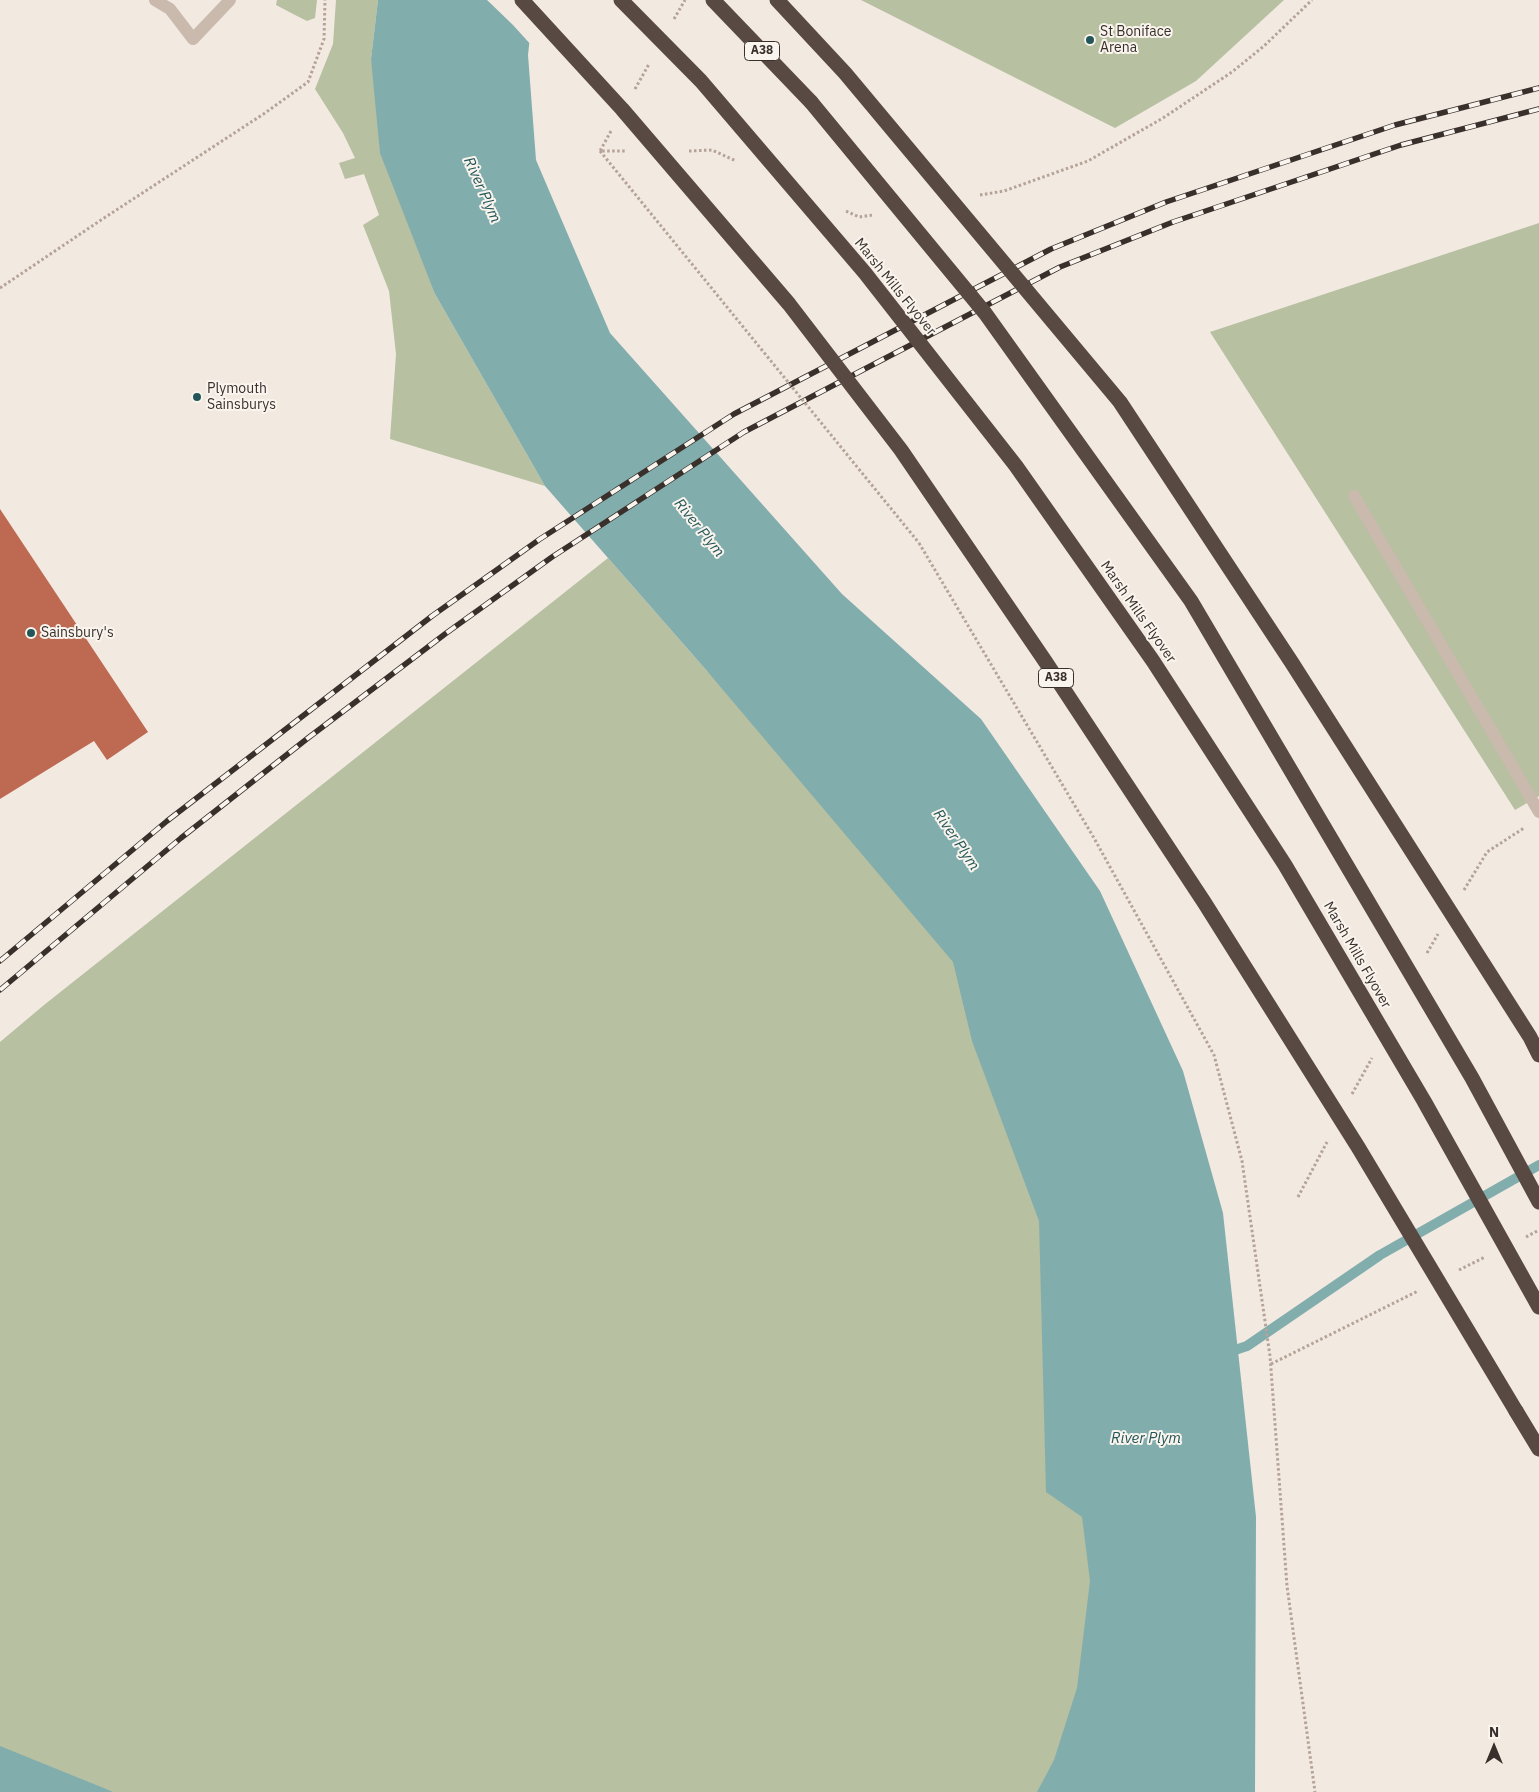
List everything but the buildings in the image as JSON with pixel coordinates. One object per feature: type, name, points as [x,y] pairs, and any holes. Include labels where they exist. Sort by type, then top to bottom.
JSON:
[{"type":"highway","name":"A38","points":[[522,0],[622,109],[789,304],[901,450],[1040,653],[1209,911],[1358,1147],[1539,1449]]},
{"type":"highway","name":"Marsh Mills Flyover","points":[[621,0],[700,81],[865,273],[1016,466],[1153,661],[1285,865],[1424,1101],[1539,1307]]},
{"type":"highway","name":"A38","points":[[712,0],[811,102],[985,313],[1191,601],[1472,1078],[1539,1202]]},
{"type":"highway","points":[[777,0],[845,73],[1120,402],[1292,662],[1530,1037],[1539,1055]]},
{"type":"lane","points":[[156,0],[170,9],[194,39],[230,0]]},
{"type":"lane","points":[[1354,496],[1539,812]]},
{"type":"path","points":[[0,288],[265,113],[308,82],[324,39],[325,0]]},
{"type":"path","points":[[670,25],[685,0]]},
{"type":"path","points":[[975,196],[1004,191],[1088,161],[1163,118],[1232,72],[1264,46],[1312,0]]},
{"type":"path","points":[[633,93],[652,59]]},
{"type":"path","points":[[600,152],[614,126]]},
{"type":"path","points":[[684,151],[712,150],[738,162]]},
{"type":"path","points":[[600,152],[628,151]]},
{"type":"path","points":[[600,152],[919,543],[1094,838],[1214,1055],[1242,1161],[1270,1356],[1288,1586],[1315,1792]]},
{"type":"path","points":[[842,210],[859,217],[878,214]]},
{"type":"path","points":[[1521,1239],[1539,1230]]},
{"type":"path","points":[[1458,1271],[1485,1257]]},
{"type":"path","points":[[1271,1364],[1423,1288]]},
{"type":"green space","points":[[277,0],[317,0],[315,18],[307,21],[276,5]]},
{"type":"green space","points":[[336,0],[378,0],[371,59],[435,294],[545,486],[390,439],[396,354],[389,291],[363,225],[379,215],[364,174],[345,179],[339,163],[355,158],[343,133],[315,89],[333,44]]},
{"type":"green space","name":"St Boniface Arena","points":[[861,0],[1284,0],[1196,81],[1115,128]]},
{"type":"green space","points":[[1539,223],[1539,796],[1515,810],[1210,332]]},
{"type":"green space","points":[[608,558],[707,671],[914,864],[1120,1286],[1094,1792],[0,1792],[0,1042],[44,1005]]},
{"type":"water","name":"River Plym","points":[[378,0],[534,0],[528,55],[536,160],[610,333],[842,594],[981,719],[1100,891],[1183,1071],[1223,1213],[1256,1517],[1255,1792],[1037,1792],[1054,1760],[1077,1688],[1090,1581],[1082,1517],[1046,1492],[1039,1221],[972,1041],[953,962],[707,671],[545,486],[435,294],[380,153],[371,59]]},
{"type":"water","points":[[0,1746],[106,1789],[113,1792],[0,1792]]},
{"type":"pier","points":[[487,0],[537,0],[532,46],[513,25]]},
{"type":"waterway","points":[[1226,1353],[1247,1346],[1380,1255],[1539,1165]]},
{"type":"railway","points":[[0,961],[167,821],[432,616],[540,539],[734,414],[1051,249],[1166,202],[1395,125],[1539,88]]},
{"type":"railway","points":[[0,990],[181,838],[445,634],[552,557],[744,432],[1060,267],[1173,222],[1401,145],[1539,109]]},
{"type":"place","name":"St Boniface Arena","points":[[1090,40]]},
{"type":"place","name":"Plymouth Sainsburys","points":[[197,397]]},
{"type":"place","name":"Sainsbury's","points":[[31,633]]}]
